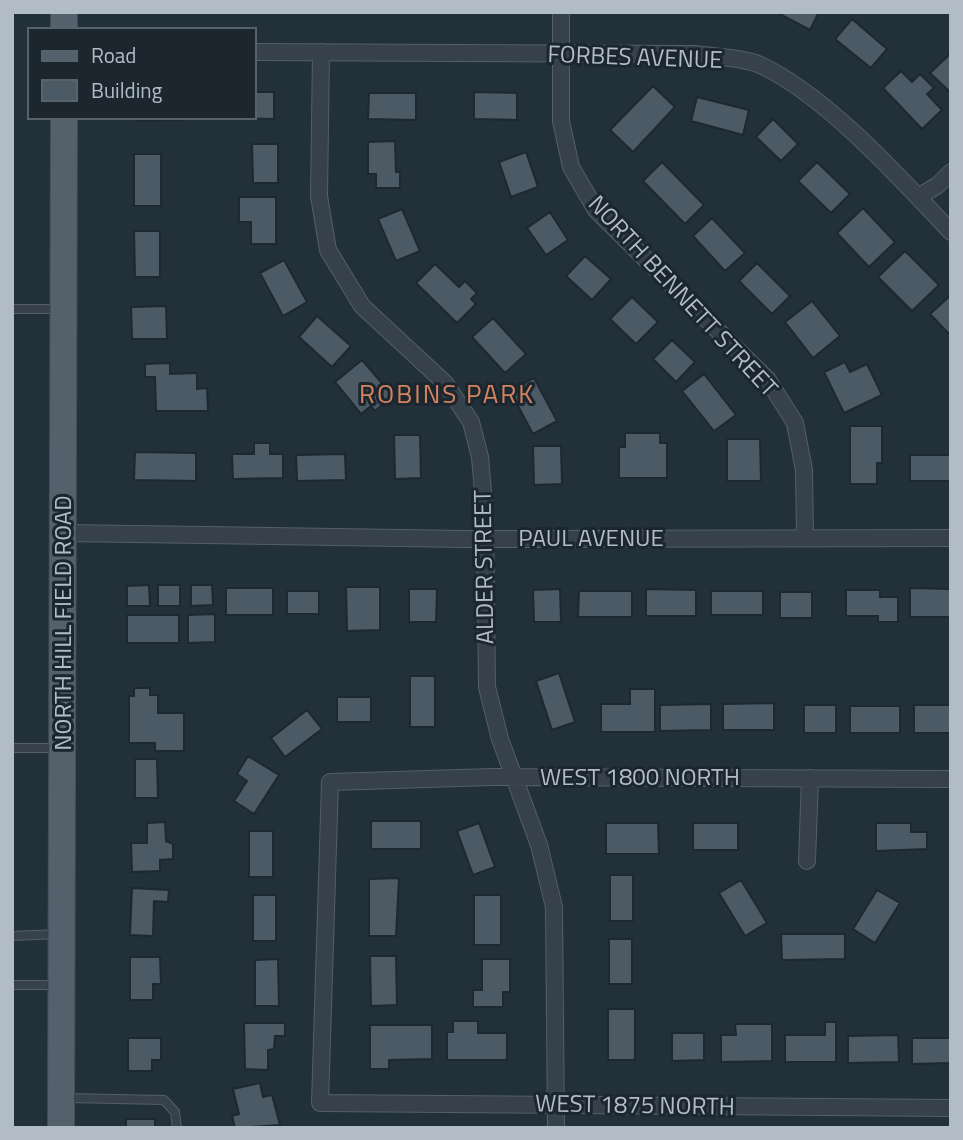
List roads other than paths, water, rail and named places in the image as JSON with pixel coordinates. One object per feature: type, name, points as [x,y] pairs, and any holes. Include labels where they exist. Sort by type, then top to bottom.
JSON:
[{"type":"main road","name":"NORTH HILL FIELD ROAD","points":[[61,1128],[64,119]]},
{"type":"street","name":"NORTH BENNETT STREET","points":[[561,12],[561,121],[571,167],[596,210],[768,380],[795,423],[804,470],[805,537]]},
{"type":"street","name":"FORBES AVENUE","points":[[256,52],[694,54],[756,63],[809,93],[951,232]]},
{"type":"street","name":"ALDER STREET","points":[[321,52],[319,196],[328,250],[362,306],[445,383],[471,422],[480,457],[485,539],[487,687],[500,739],[539,845],[554,907],[556,1128]]},
{"type":"street","points":[[918,197],[938,185],[951,172]]},
{"type":"street","name":"PAUL AVENUE","points":[[64,533],[485,539],[951,538]]},
{"type":"street","name":"WEST 1800 NORTH","points":[[320,1103],[330,782],[515,777],[951,779]]},
{"type":"street","points":[[807,861],[810,778]]},
{"type":"street","name":"WEST 1875 NORTH","points":[[320,1103],[951,1108]]},
{"type":"lane","points":[[12,309],[64,309]]},
{"type":"lane","points":[[12,748],[62,748]]},
{"type":"lane","points":[[12,936],[62,934]]},
{"type":"lane","points":[[12,985],[61,985]]},
{"type":"lane","points":[[60,1097],[164,1100],[175,1112],[177,1128]]},
{"type":"district","name":"ROBINS PARK","points":[[447,394]]}]
